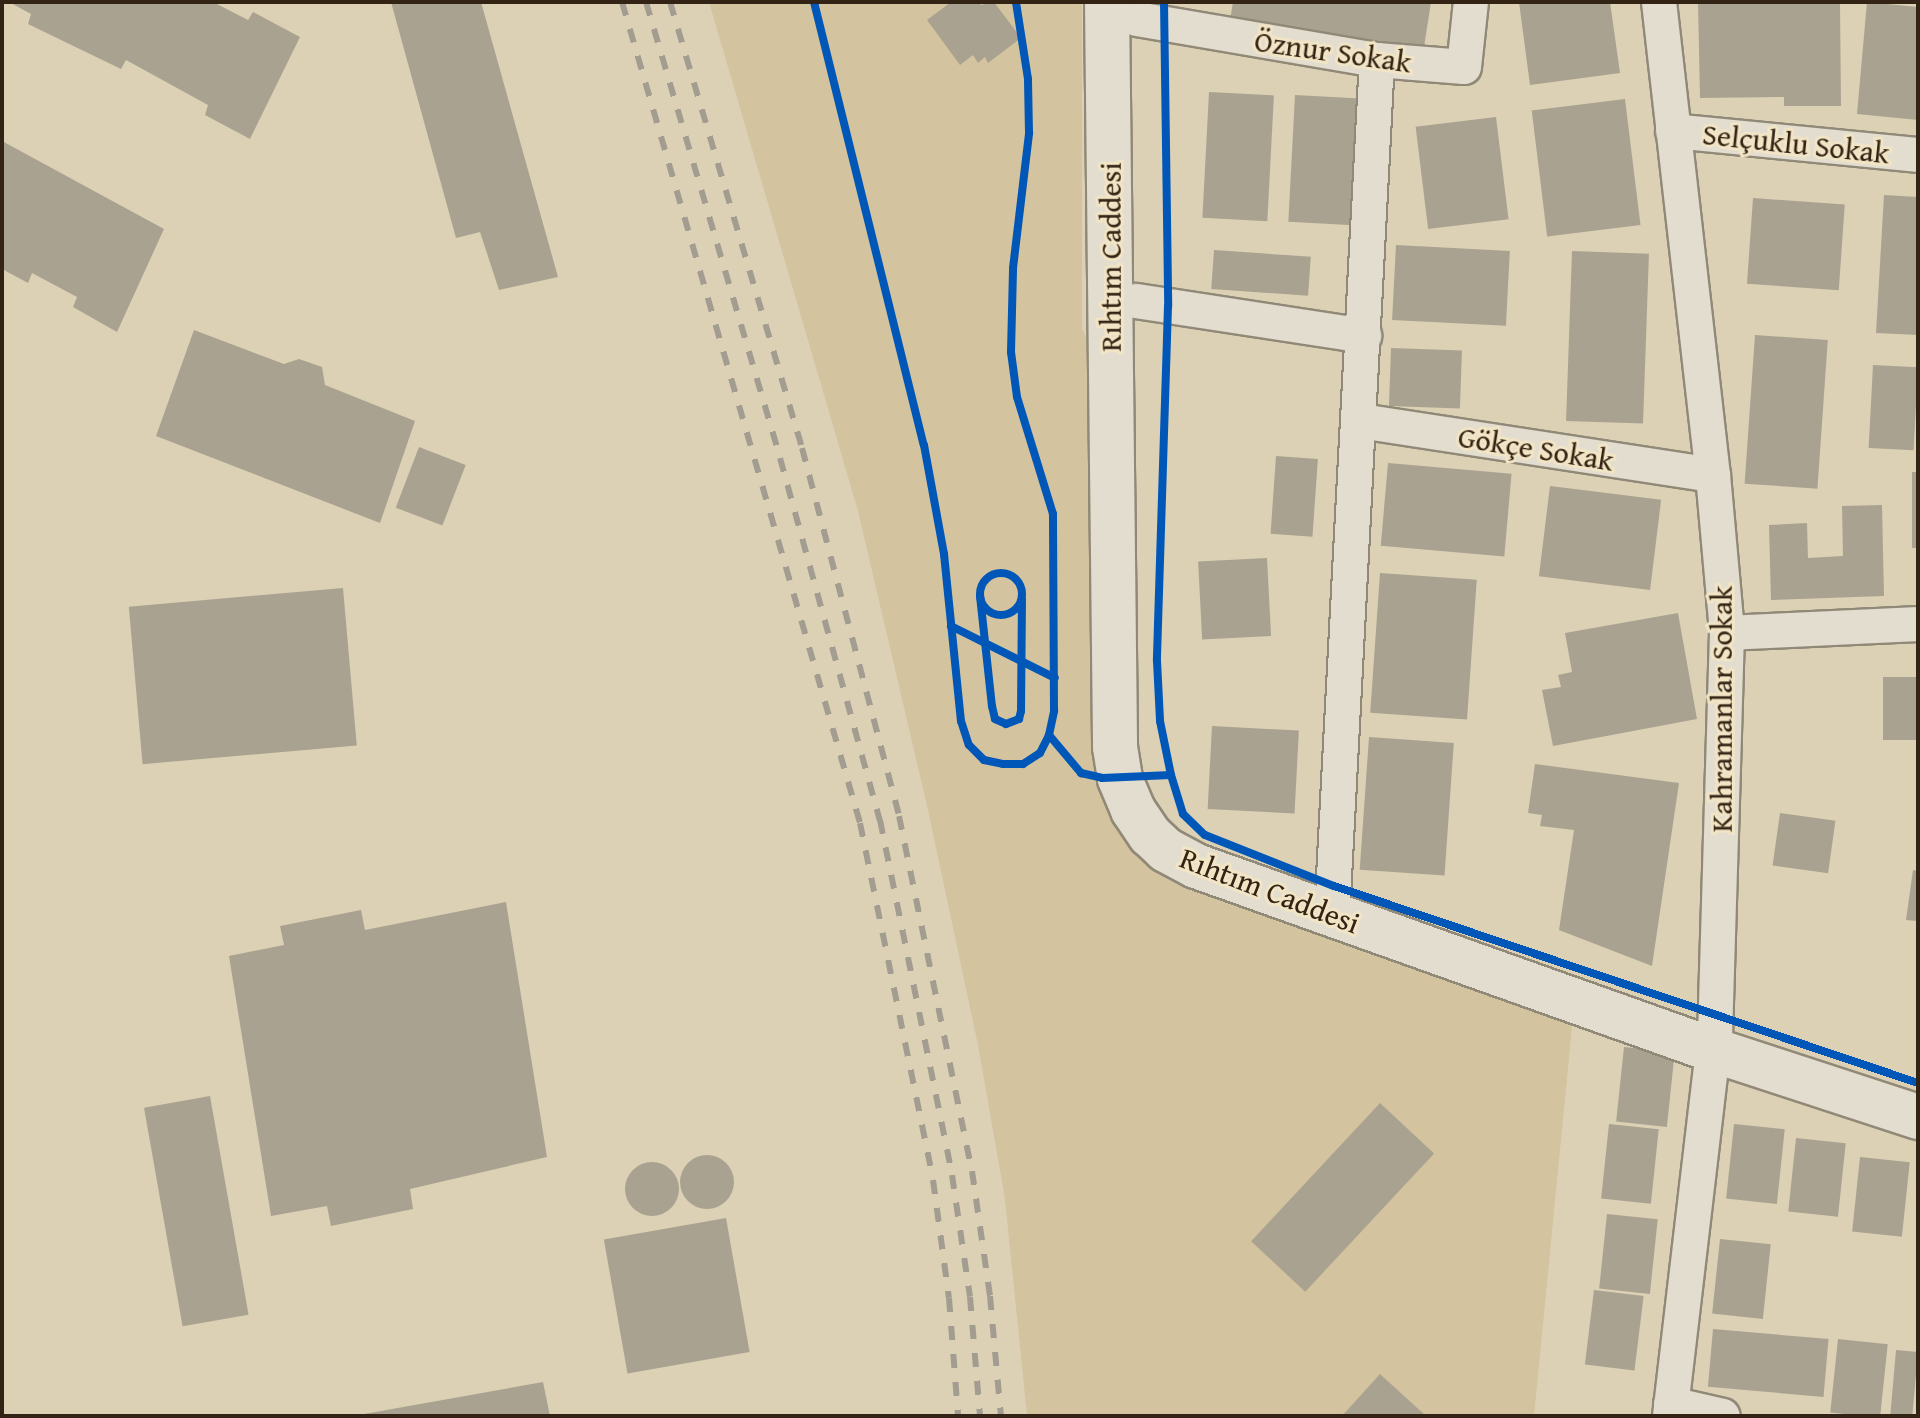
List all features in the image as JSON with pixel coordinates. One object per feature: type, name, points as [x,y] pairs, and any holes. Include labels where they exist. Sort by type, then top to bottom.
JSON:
[{"type":"main road","name":"Rıhtım Caddesi","points":[[1126,8],[1136,301],[1139,691],[1149,779],[1163,816],[1180,837],[1204,851],[1333,896],[1918,1117]]},
{"type":"main road","name":"Rıhtım Caddesi","points":[[1126,8],[1115,747],[1120,779],[1133,810],[1150,835],[1166,850],[1196,866],[1714,1042],[1918,1099]]},
{"type":"street","name":"Öznur Sokak","points":[[1126,8],[1377,60],[1464,67],[1471,2]]},
{"type":"street","name":"Kahramanlar Sokak","points":[[1659,2],[1713,475],[1727,633],[1714,1042],[1671,1410]]},
{"type":"street","points":[[1333,896],[1377,60]]},
{"type":"street","name":"Selçuklu Sokak","points":[[1673,131],[1918,155]]},
{"type":"street","points":[[1136,301],[1364,336]]},
{"type":"street","name":"Gökçe Sokak","points":[[1360,421],[1713,475]]},
{"type":"street","points":[[1727,633],[1918,624]]},
{"type":"street","points":[[1671,1410],[1723,1416]]},
{"type":"shaded area","points":[[709,2],[1082,2],[1082,329],[1095,356],[1090,707],[1102,779],[1141,861],[1573,1017],[1534,1416],[1027,1416],[1005,1199],[978,1045],[928,810],[858,511]]},
{"type":"building","points":[[9,2],[213,2],[248,20],[253,12],[300,37],[250,139],[205,115],[208,105],[126,60],[121,69],[28,24],[31,14]]},
{"type":"building","points":[[391,2],[481,2],[558,277],[499,290],[480,232],[456,238]]},
{"type":"building","points":[[951,2],[979,2],[981,5],[994,2],[1021,38],[988,63],[985,57],[978,63],[973,55],[960,65],[927,20]]},
{"type":"building","points":[[1233,2],[1431,2],[1424,47],[1229,27]]},
{"type":"building","points":[[1519,2],[1610,2],[1620,73],[1530,85]]},
{"type":"building","points":[[1698,2],[1840,2],[1841,106],[1784,106],[1784,97],[1700,98]]},
{"type":"building","points":[[1867,2],[1918,7],[1918,120],[1857,114]]},
{"type":"building","points":[[1209,92],[1274,95],[1267,221],[1202,218]]},
{"type":"building","points":[[1295,95],[1360,98],[1353,225],[1288,222]]},
{"type":"building","points":[[1625,99],[1640,225],[1547,237],[1532,110]]},
{"type":"building","points":[[1496,117],[1509,219],[1428,229],[1416,127]]},
{"type":"building","points":[[2,141],[164,229],[117,332],[73,307],[77,297],[32,273],[28,283],[2,269]]},
{"type":"building","points":[[1884,195],[1918,197],[1918,335],[1876,333]]},
{"type":"building","points":[[1753,198],[1845,204],[1839,290],[1747,284]]},
{"type":"building","points":[[1396,245],[1510,251],[1506,326],[1392,320]]},
{"type":"building","points":[[1214,250],[1311,257],[1308,296],[1211,289]]},
{"type":"building","points":[[1572,251],[1649,254],[1643,424],[1566,421]]},
{"type":"building","points":[[194,330],[284,364],[299,359],[322,367],[325,385],[415,421],[380,523],[156,436]]},
{"type":"building","points":[[1755,335],[1828,340],[1817,489],[1745,484]]},
{"type":"building","points":[[1391,348],[1462,350],[1460,408],[1389,406]]},
{"type":"building","points":[[1873,365],[1918,367],[1914,450],[1869,448]]},
{"type":"building","points":[[419,447],[466,465],[442,526],[396,508]]},
{"type":"building","points":[[1276,456],[1318,459],[1312,537],[1271,534]]},
{"type":"building","points":[[1388,463],[1512,474],[1504,556],[1381,546]]},
{"type":"building","points":[[1912,472],[1918,472],[1918,548],[1912,548]]},
{"type":"building","points":[[1550,486],[1661,500],[1650,590],[1539,576]]},
{"type":"building","points":[[1882,505],[1884,596],[1771,600],[1769,525],[1807,523],[1808,558],[1843,556],[1842,506]]},
{"type":"building","points":[[1267,558],[1271,636],[1202,640],[1198,562]]},
{"type":"building","points":[[1380,573],[1477,580],[1467,719],[1370,713]]},
{"type":"building","points":[[343,588],[357,745],[143,764],[129,607]]},
{"type":"building","points":[[1678,613],[1697,719],[1553,746],[1542,690],[1561,687],[1558,675],[1572,672],[1565,633]]},
{"type":"building","points":[[1883,677],[1918,677],[1918,740],[1883,740]]},
{"type":"building","points":[[1212,726],[1299,731],[1295,813],[1208,809]]},
{"type":"building","points":[[1369,737],[1454,743],[1445,876],[1360,870]]},
{"type":"building","points":[[1535,764],[1679,783],[1652,966],[1559,930],[1574,830],[1540,826],[1542,815],[1528,813]]},
{"type":"building","points":[[1780,813],[1835,821],[1828,873],[1773,865]]},
{"type":"building","points":[[1913,870],[1918,871],[1918,921],[1906,920]]},
{"type":"building","points":[[506,902],[547,1157],[410,1189],[413,1209],[331,1226],[327,1206],[271,1216],[229,956],[284,945],[280,926],[361,910],[365,930]]},
{"type":"building","points":[[1624,1047],[1675,1052],[1667,1127],[1616,1122]]},
{"type":"building","points":[[210,1096],[249,1315],[183,1326],[144,1108]]},
{"type":"building","points":[[1380,1103],[1434,1153],[1305,1292],[1251,1241]]},
{"type":"building","points":[[1609,1124],[1659,1129],[1651,1204],[1601,1199]]},
{"type":"building","points":[[1734,1124],[1785,1129],[1777,1204],[1726,1199]]},
{"type":"building","points":[[1796,1138],[1846,1143],[1838,1217],[1788,1212]]},
{"type":"building","points":[[707,1155],[726,1163],[734,1182],[726,1201],[707,1209],[688,1201],[680,1182],[688,1163]]},
{"type":"building","points":[[1860,1157],[1910,1162],[1902,1237],[1852,1232]]},
{"type":"building","points":[[652,1162],[671,1170],[679,1189],[671,1208],[652,1216],[633,1208],[625,1189],[633,1170]]},
{"type":"building","points":[[1607,1214],[1658,1219],[1650,1294],[1599,1289]]},
{"type":"building","points":[[726,1218],[750,1352],[627,1373],[604,1240]]},
{"type":"building","points":[[1720,1239],[1771,1244],[1763,1319],[1712,1314]]},
{"type":"building","points":[[1594,1290],[1644,1296],[1634,1371],[1585,1364]]},
{"type":"building","points":[[1713,1329],[1829,1339],[1824,1397],[1708,1387]]},
{"type":"building","points":[[1838,1339],[1888,1344],[1880,1416],[1830,1413]]},
{"type":"building","points":[[1896,1350],[1918,1352],[1912,1416],[1890,1416]]},
{"type":"building","points":[[1380,1374],[1426,1416],[1342,1416]]},
{"type":"building","points":[[543,1382],[550,1416],[364,1416],[364,1414]]},
{"type":"railway","points":[[622,2],[860,823],[933,1180],[949,1298],[958,1416]]},
{"type":"railway","points":[[646,2],[780,458],[880,820],[952,1175],[970,1297],[980,1416]]},
{"type":"railway","points":[[670,2],[802,448],[899,816],[972,1171],[990,1296],[1001,1416]]},
{"type":"cycle path","points":[[814,2],[924,445],[944,554],[961,721],[969,745],[984,760],[1023,764],[1040,753],[1049,735],[1054,711],[1053,514],[1017,397],[1011,352],[1013,268],[1029,133],[1028,79],[1016,2]]},
{"type":"cycle path","points":[[1164,2],[1168,306],[1157,661],[1160,721],[1183,814],[1205,835],[1334,886],[1918,1083]]},
{"type":"cycle path","points":[[1001,573],[1016,579],[1022,594],[1016,609],[1001,615],[986,609],[980,594],[986,579],[1001,573]]},
{"type":"cycle path","points":[[980,596],[992,706],[995,719],[1006,724],[1019,719],[1021,711],[1022,599]]},
{"type":"cycle path","points":[[951,626],[1055,678]]},
{"type":"cycle path","points":[[1049,735],[1081,773],[1102,778],[1171,775]]}]
